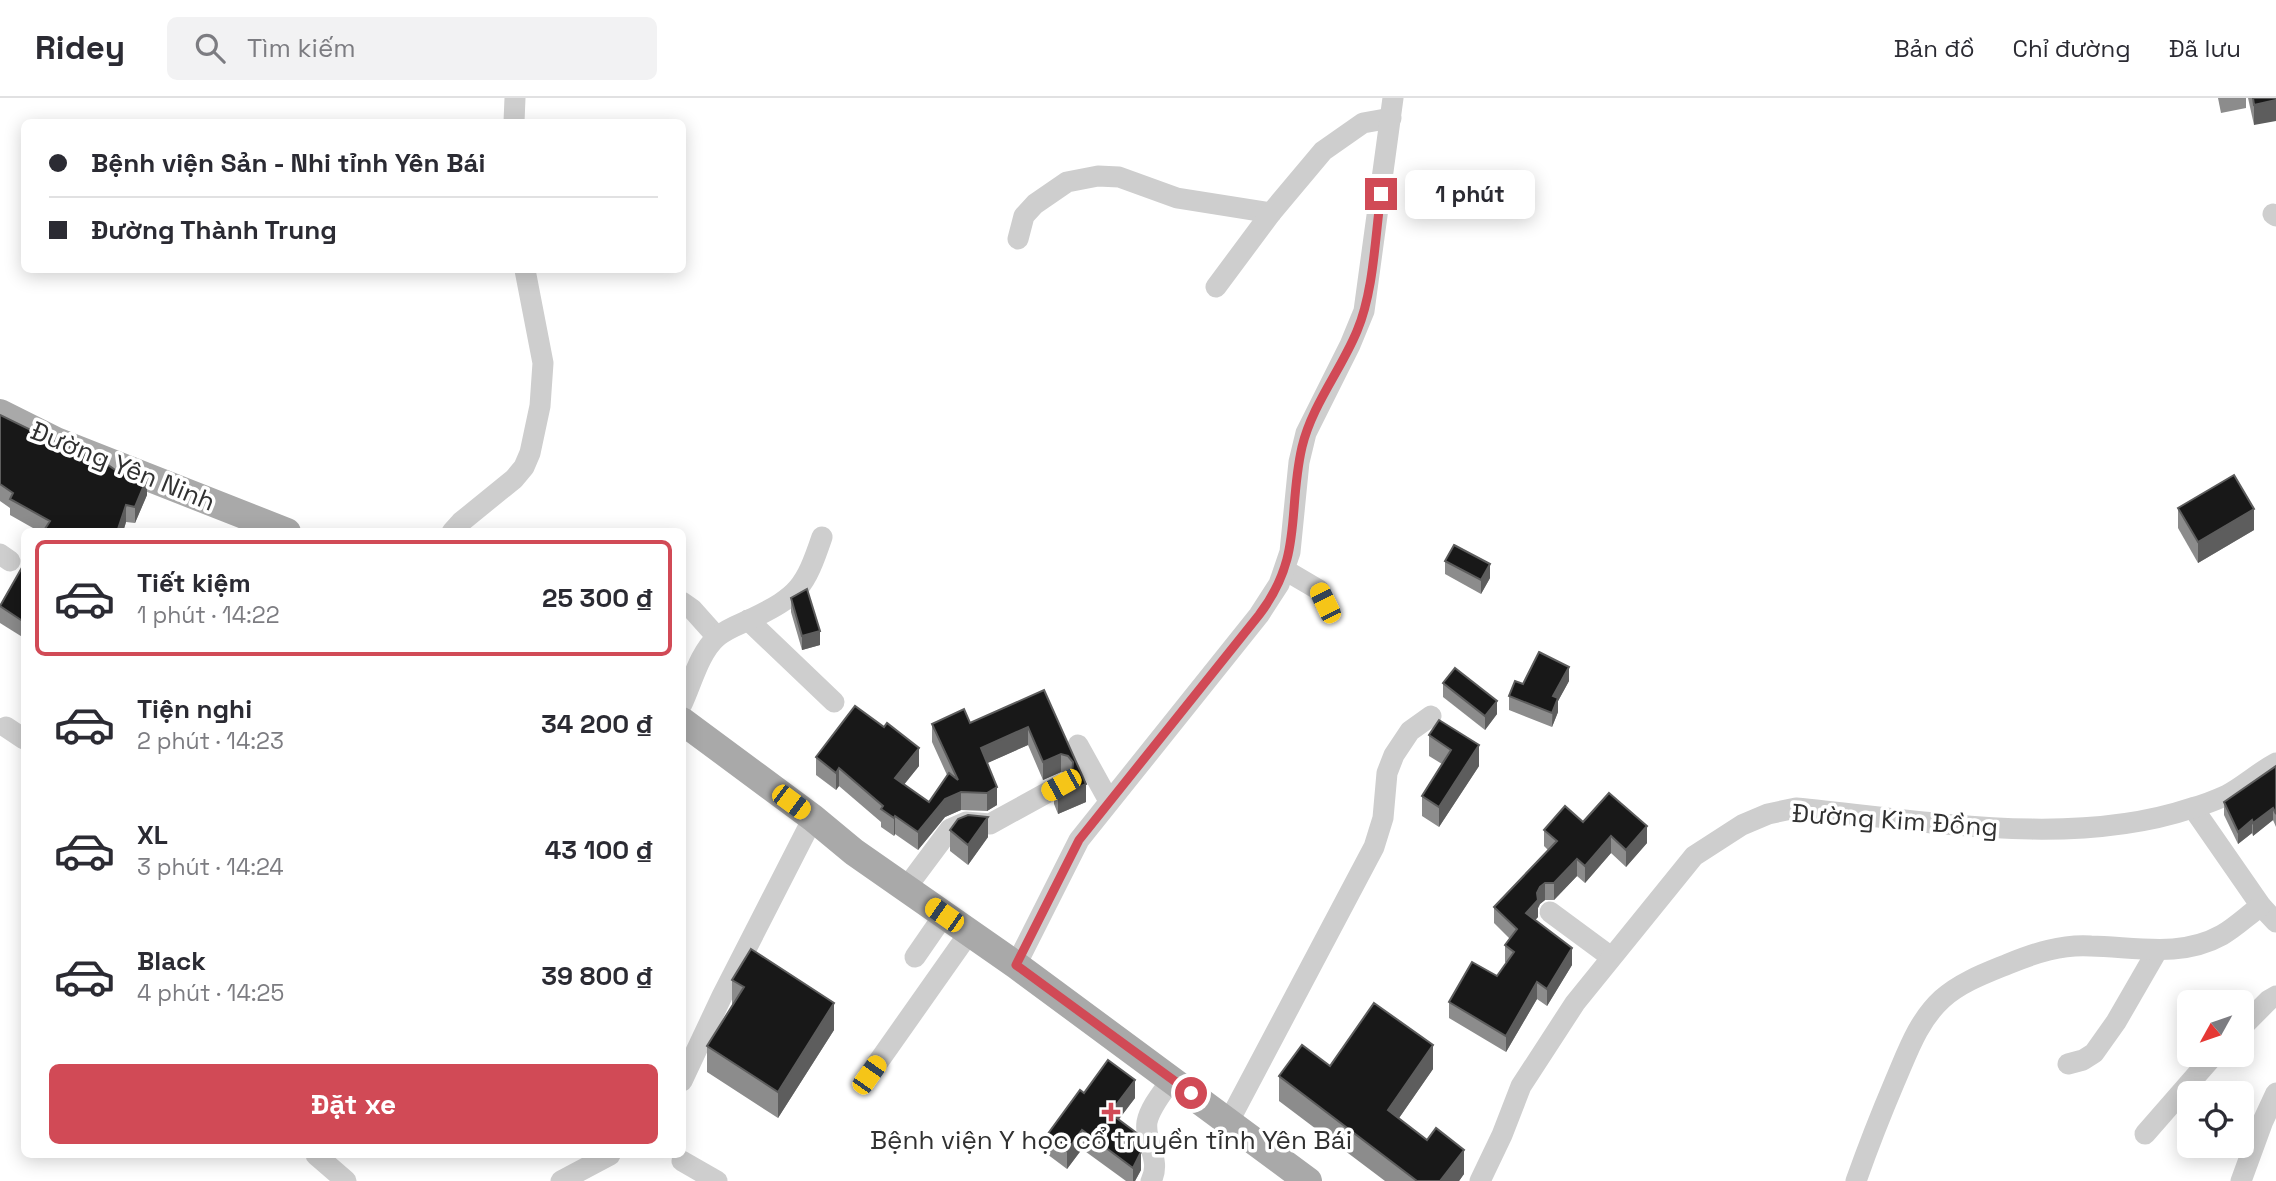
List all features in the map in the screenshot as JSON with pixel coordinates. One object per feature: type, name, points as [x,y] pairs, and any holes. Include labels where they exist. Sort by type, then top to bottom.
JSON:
[{"type":"main road","name":"Đường Yên Ninh","points":[[0,413],[56,441],[277,528]]},
{"type":"main road","points":[[686,723],[854,852],[1016,965],[1308,1181]]},
{"type":"street","points":[[513,119],[514,98]]},
{"type":"street","points":[[1216,287],[1271,213],[1323,151],[1363,123],[1392,108]]},
{"type":"street","points":[[1016,965],[1070,856],[1091,823],[1271,600],[1285,570],[1290,552],[1299,462],[1306,433],[1364,311],[1392,108]]},
{"type":"street","points":[[1018,239],[1024,216],[1035,204],[1067,182],[1098,176],[1119,177],[1177,198],[1271,213]]},
{"type":"street","points":[[456,528],[514,479],[524,467],[530,453],[540,406],[543,363],[526,273]]},
{"type":"street","points":[[686,696],[707,648],[717,637],[787,600],[800,587],[810,572],[822,537]]},
{"type":"street","points":[[1285,570],[1319,590],[1325,603]]},
{"type":"street","points":[[686,605],[717,637]]},
{"type":"street","points":[[748,620],[834,702]]},
{"type":"street","points":[[1229,1121],[1374,847],[1384,818],[1387,773],[1394,755],[1410,731],[1431,716]]},
{"type":"street","points":[[6,727],[21,737]]},
{"type":"street","points":[[1078,744],[1109,801]]},
{"type":"street","name":"Đường Kim Đồng","points":[[1480,1181],[1521,1086],[1575,1003],[1694,856],[1742,825],[1768,814],[1796,808],[2027,829],[2109,827],[2152,820],[2193,808],[2228,794],[2258,772],[2276,763]]},
{"type":"street","points":[[906,888],[950,829],[966,822],[990,824],[1061,785]]},
{"type":"street","points":[[2193,808],[2261,906],[2276,922]]},
{"type":"street","points":[[686,1072],[813,818]]},
{"type":"street","points":[[1857,1181],[1871,1137],[1916,1032],[1944,997],[1978,977],[2055,948],[2090,946],[2157,951],[2194,946],[2224,934],[2261,906]]},
{"type":"street","points":[[1550,912],[1611,957]]},
{"type":"street","points":[[915,957],[944,915]]},
{"type":"street","points":[[869,1075],[970,933]]},
{"type":"street","points":[[2068,1064],[2083,1060],[2094,1053],[2116,1022],[2157,951]]},
{"type":"street","points":[[2254,1015],[2276,996]]},
{"type":"street","points":[[2146,1134],[2203,1068]]},
{"type":"street","points":[[1151,1181],[1155,1174],[1155,1160],[1147,1130],[1148,1119],[1172,1079]]},
{"type":"street","points":[[2241,1181],[2258,1132],[2276,1093]]},
{"type":"street","points":[[319,1158],[346,1181]]},
{"type":"street","points":[[561,1181],[604,1158]]},
{"type":"street","points":[[682,1166],[717,1181]]},
{"type":"building","points":[[2253,98],[2276,98],[2276,100],[2254,105]]},
{"type":"building","points":[[0,415],[101,460],[118,472],[120,467],[147,478],[135,507],[126,505],[118,528],[46,528],[50,521],[10,499],[13,493],[0,484]]},
{"type":"building","points":[[2234,475],[2254,509],[2198,542],[2178,508]]},
{"type":"building","points":[[1454,545],[1490,564],[1481,580],[1445,561]]},
{"type":"building","points":[[21,569],[21,620],[0,606]]},
{"type":"building","points":[[807,589],[820,631],[802,636],[791,598]]},
{"type":"building","points":[[1539,652],[1569,667],[1553,696],[1558,698],[1552,713],[1509,696],[1515,681],[1523,684]]},
{"type":"building","points":[[1455,668],[1497,701],[1485,716],[1443,683]]},
{"type":"building","points":[[1044,690],[1086,784],[1058,796],[1054,786],[1072,775],[1073,762],[1068,756],[1061,754],[1043,762],[1028,727],[981,748],[997,787],[987,793],[961,792],[945,799],[918,832],[881,809],[883,806],[839,768],[836,773],[816,757],[855,706],[884,727],[887,723],[919,748],[895,778],[929,802],[949,773],[958,780],[932,724],[964,709],[970,723]]},
{"type":"building","points":[[1439,720],[1479,745],[1439,807],[1422,796],[1451,750],[1429,735]]},
{"type":"building","points":[[2276,766],[2276,814],[2273,808],[2238,832],[2224,802]]},
{"type":"building","points":[[1609,793],[1647,826],[1626,850],[1611,836],[1585,866],[1577,859],[1554,883],[1545,883],[1540,887],[1538,900],[1526,913],[1572,948],[1547,989],[1537,982],[1506,1036],[1449,1002],[1472,962],[1497,976],[1514,952],[1505,945],[1517,929],[1494,907],[1557,841],[1544,830],[1565,806],[1583,822]]},
{"type":"building","points":[[968,815],[988,817],[968,845],[950,830],[958,819]]},
{"type":"building","points":[[751,949],[834,1003],[778,1092],[707,1046],[744,987],[732,980]]},
{"type":"building","points":[[1374,1003],[1433,1045],[1388,1110],[1427,1140],[1436,1128],[1464,1150],[1440,1181],[1417,1181],[1279,1076],[1302,1045],[1330,1066]]},
{"type":"building","points":[[1108,1060],[1135,1080],[1110,1113],[1138,1134],[1141,1152],[1133,1168],[1082,1130],[1067,1151],[1047,1135],[1080,1090],[1084,1093]]},
{"type":"place","name":"Bệnh viện Y học cổ truyền tỉnh Yên Bái","points":[[1111,1112]]},
{"type":"route","points":[[1191,1093],[1016,965],[1079,840],[1271,600],[1279,584],[1290,552],[1299,462],[1306,433],[1358,329],[1364,311],[1381,194]]}]
